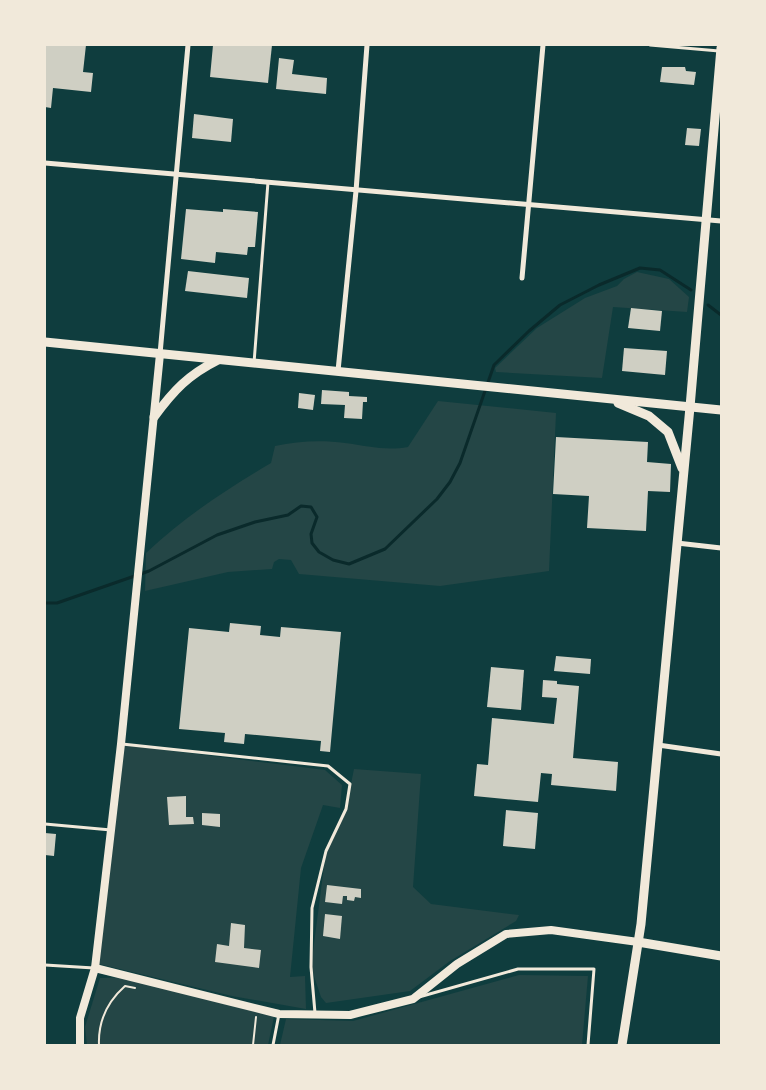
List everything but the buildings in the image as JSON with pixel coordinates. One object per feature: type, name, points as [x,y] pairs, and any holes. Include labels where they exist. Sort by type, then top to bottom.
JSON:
[{"type":"main road","points":[[622,1045],[638,942],[658,745],[721,50]]},
{"type":"main road","points":[[45,342],[717,410]]},
{"type":"main road","points":[[45,347],[60,344]]},
{"type":"main road","points":[[154,417],[172,392],[194,372],[218,360]]},
{"type":"main road","points":[[609,399],[649,416],[668,432],[683,472]]},
{"type":"main road","points":[[638,942],[721,956]]},
{"type":"street","points":[[80,1045],[80,1018],[95,968],[121,744],[178,174],[188,45]]},
{"type":"street","points":[[338,371],[356,191],[367,45]]},
{"type":"street","points":[[522,278],[543,45]]},
{"type":"street","points":[[45,163],[721,221]]},
{"type":"street","points":[[676,543],[721,548]]},
{"type":"street","points":[[658,745],[721,754]]},
{"type":"street","points":[[95,968],[279,1014],[350,1015],[413,999],[456,964],[506,934],[551,930],[638,942]]},
{"type":"lane","points":[[650,45],[721,50]]},
{"type":"lane","points":[[254,363],[268,181]]},
{"type":"lane","points":[[121,744],[328,766],[350,784],[346,809],[326,851],[312,908],[311,967],[315,1015]]},
{"type":"lane","points":[[45,824],[111,830]]},
{"type":"lane","points":[[45,965],[95,968]]},
{"type":"lane","points":[[413,999],[518,969],[594,969],[588,1045]]},
{"type":"lane","points":[[273,1045],[279,1014]]},
{"type":"path","points":[[99,1045],[98,1029],[112,998],[125,986],[144,990]]},
{"type":"path","points":[[247,1014],[256,1017],[252,1045]]},
{"type":"shaded area","points":[[637,272],[669,279],[689,297],[687,312],[613,307],[602,378],[496,372],[495,368],[537,328],[585,298],[617,286],[624,279]]},
{"type":"shaded area","points":[[438,401],[556,413],[549,571],[440,586],[299,574],[291,560],[279,559],[274,562],[272,569],[228,572],[145,591],[146,553],[175,527],[206,504],[271,463],[275,446],[319,441],[384,448],[408,447]]},
{"type":"shaded area","points":[[125,745],[325,770],[342,785],[340,808],[323,805],[301,868],[290,977],[305,976],[306,1009],[232,996],[99,964]]},
{"type":"shaded area","points":[[354,769],[421,774],[413,887],[431,904],[519,915],[516,921],[450,961],[410,991],[326,1003],[321,997],[311,967],[326,851],[346,809]]},
{"type":"shaded area","points":[[519,975],[588,976],[582,1045],[280,1045],[286,1019],[353,1021]]},
{"type":"shaded area","points":[[129,977],[275,1012],[268,1045],[87,1045],[85,1027],[100,978]]},
{"type":"waterway","points":[[45,603],[57,603],[149,571],[217,535],[255,522],[288,515],[301,506],[311,507],[317,517],[311,534],[312,543],[319,552],[333,560],[349,564],[385,549],[437,499],[450,482],[460,463],[494,365],[529,331],[560,305],[599,285],[640,268],[660,270],[691,290]]},
{"type":"waterway","points":[[708,305],[721,315]]}]
